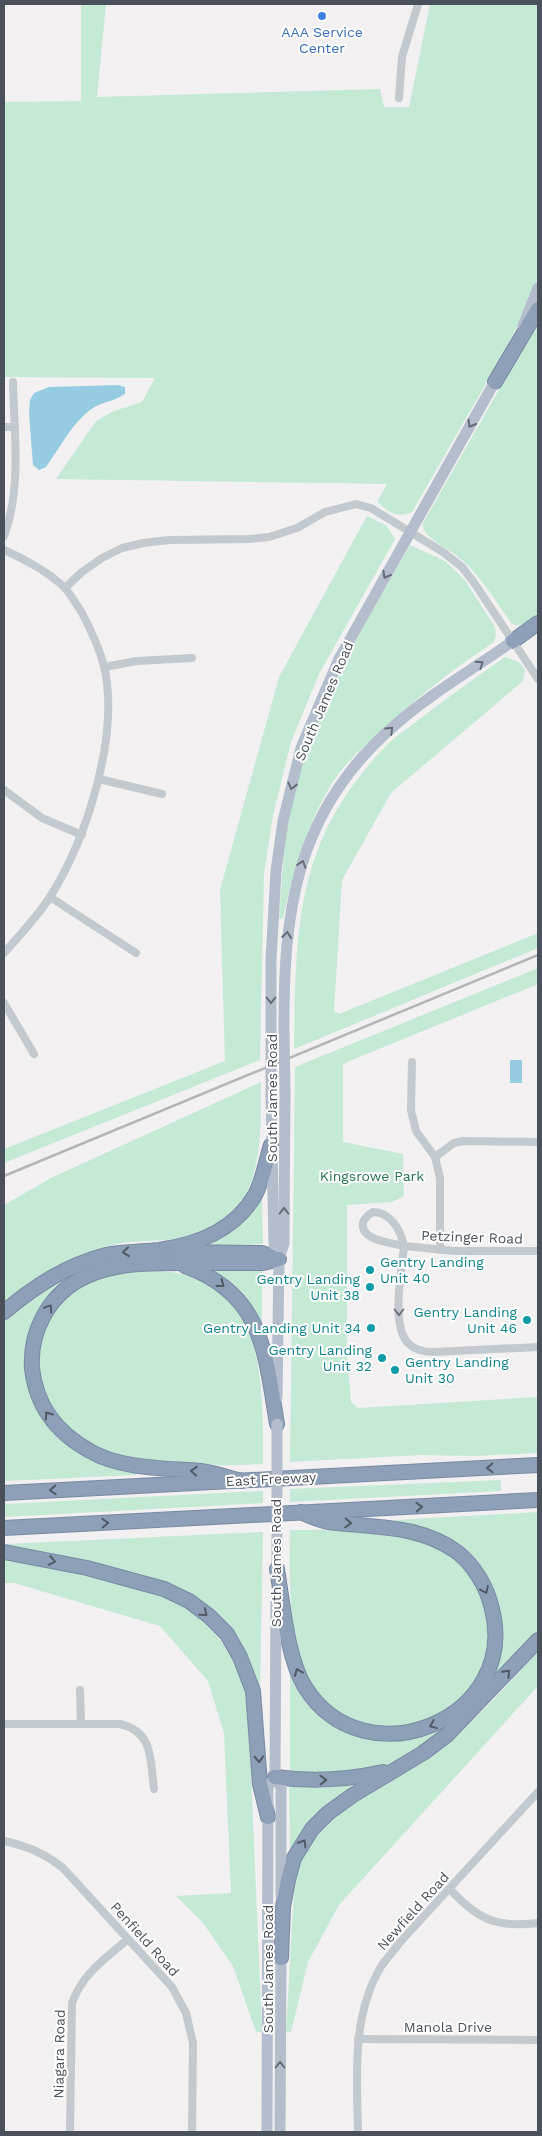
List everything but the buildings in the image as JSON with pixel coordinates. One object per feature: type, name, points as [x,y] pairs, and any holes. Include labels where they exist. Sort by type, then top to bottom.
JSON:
[{"type":"highway","name":"South James Road","points":[[495,382],[538,309]]},
{"type":"highway","name":"South James Road","points":[[513,641],[538,623]]},
{"type":"highway","points":[[4,1312],[46,1279],[75,1266],[118,1253],[159,1250],[206,1238],[237,1218],[254,1196],[272,1145]]},
{"type":"highway","points":[[159,1250],[262,1253],[279,1259]]},
{"type":"highway","points":[[242,1481],[204,1472],[134,1464],[91,1452],[68,1438],[44,1409],[35,1387],[32,1353],[39,1324],[57,1297],[70,1285],[85,1276],[117,1266],[178,1263],[263,1263],[279,1259]]},
{"type":"highway","points":[[178,1263],[198,1270],[221,1283],[245,1308],[263,1349],[277,1424]]},
{"type":"highway","name":"East Freeway","points":[[4,1493],[538,1465]]},
{"type":"highway","points":[[4,1528],[538,1500]]},
{"type":"highway","points":[[276,1569],[293,1660],[298,1674],[304,1686],[316,1701],[344,1722],[369,1731],[387,1734],[423,1729],[439,1723],[454,1714],[468,1702],[484,1681],[493,1655],[495,1636],[494,1614],[483,1585],[471,1566],[459,1553],[419,1533],[384,1527],[327,1522],[301,1512]]},
{"type":"highway","points":[[4,1552],[87,1568],[164,1589],[189,1601],[209,1616],[227,1634],[240,1657],[253,1691],[260,1784],[268,1817]]},
{"type":"highway","points":[[281,1958],[283,1908],[288,1880],[294,1858],[312,1829],[328,1813],[393,1770],[423,1753],[447,1735],[538,1640]]},
{"type":"highway","points":[[275,1777],[324,1781],[393,1770]]},
{"type":"main road","points":[[495,382],[538,288]]},
{"type":"main road","name":"South James Road","points":[[279,1259],[274,1244],[271,960],[276,871],[283,821],[301,748],[339,659],[495,382]]},
{"type":"main road","name":"South James Road","points":[[280,2132],[281,1786],[275,1777],[277,1424],[279,1259],[284,1243],[286,950],[292,901],[302,860],[312,837],[334,795],[354,767],[395,724],[513,641]]},
{"type":"main road","name":"South James Road","points":[[267,2132],[268,1786],[275,1777]]},
{"type":"street","points":[[399,98],[402,57],[418,4]]},
{"type":"street","points":[[4,536],[12,507],[15,480],[13,382]]},
{"type":"street","points":[[4,427],[14,427]]},
{"type":"street","points":[[64,588],[102,558],[122,548],[169,540],[269,537],[292,530],[325,512],[356,504],[371,508],[443,552],[462,567],[538,679]]},
{"type":"street","points":[[4,550],[26,560],[64,588],[90,627],[104,667],[107,713],[106,741],[99,779],[82,835],[50,897],[4,953]]},
{"type":"street","points":[[104,667],[137,661],[192,658]]},
{"type":"street","points":[[99,779],[162,794]]},
{"type":"street","points":[[4,790],[19,803],[42,818],[82,835]]},
{"type":"street","points":[[50,897],[136,953]]},
{"type":"street","points":[[4,1003],[34,1054]]},
{"type":"street","points":[[412,1062],[411,1110],[416,1131],[435,1157],[440,1178],[440,1250]]},
{"type":"street","points":[[435,1157],[454,1143],[463,1141],[538,1142]]},
{"type":"street","name":"Petzinger Road","points":[[404,1246],[402,1235],[387,1215],[373,1212],[367,1216],[363,1222],[366,1234],[372,1238],[404,1246],[440,1250],[538,1251]]},
{"type":"street","points":[[404,1246],[399,1318],[401,1332],[408,1344],[420,1351],[434,1352],[538,1347]]},
{"type":"street","points":[[80,1690],[81,1724]]},
{"type":"street","points":[[4,1724],[120,1724],[133,1727],[144,1736],[149,1748],[154,1789]]},
{"type":"street","name":"Newfield Road","points":[[358,2132],[358,2039],[370,1990],[382,1966],[401,1941],[538,1792]]},
{"type":"street","name":"Penfield Road","points":[[4,1841],[24,1845],[45,1854],[63,1868],[172,1987],[186,2013],[193,2043],[192,2132]]},
{"type":"street","points":[[450,1889],[465,1905],[498,1924],[520,1925],[538,1923]]},
{"type":"street","name":"Niagara Road","points":[[70,2132],[72,2003],[77,1989],[90,1972],[128,1939]]},
{"type":"street","name":"Manola Drive","points":[[358,2039],[538,2040]]},
{"type":"green space","points":[[81,4],[106,4],[97,97],[380,89],[384,107],[409,107],[430,4],[538,4],[538,278],[518,325],[496,366],[412,512],[401,515],[393,513],[377,502],[387,484],[56,479],[96,421],[114,411],[142,402],[155,378],[4,377],[4,102],[81,101]]},
{"type":"green space","points":[[538,321],[538,615],[526,623],[516,625],[512,624],[472,570],[456,555],[432,539],[422,525]]},
{"type":"green space","points":[[367,516],[387,526],[395,539],[319,674],[291,742],[273,815],[264,874],[260,1060],[4,1163],[4,1149],[225,1061],[220,890],[279,677]]},
{"type":"green space","points":[[410,545],[445,561],[464,579],[495,627],[496,635],[494,642],[447,675],[404,710],[349,761],[332,782],[306,837],[295,869],[283,919],[279,918],[289,815],[301,767],[326,701],[358,637]]},
{"type":"green space","points":[[505,657],[519,662],[525,670],[523,681],[391,793],[342,880],[334,1011],[339,1014],[538,933],[538,948],[294,1049],[296,962],[300,923],[307,885],[318,849],[335,813],[358,778],[392,740]]},
{"type":"green space","name":"Kingsrowe Park","points":[[538,968],[538,984],[343,1065],[343,1142],[403,1154],[404,1196],[392,1202],[347,1205],[347,1352],[351,1402],[358,1408],[538,1397],[538,1453],[474,1456],[420,1455],[290,1462],[295,1067]]},
{"type":"green space","points":[[261,1082],[258,1156],[244,1199],[230,1216],[210,1230],[184,1238],[118,1244],[80,1255],[40,1276],[4,1304],[4,1205],[51,1178]]},
{"type":"green space","points":[[262,1198],[263,1244],[198,1247],[248,1215]]},
{"type":"green space","points":[[214,1269],[262,1269],[262,1331],[243,1298],[230,1284],[214,1272]]},
{"type":"green space","points":[[142,1270],[172,1272],[202,1279],[219,1289],[234,1305],[246,1324],[254,1346],[259,1370],[263,1419],[263,1464],[175,1464],[152,1462],[110,1453],[91,1445],[70,1430],[55,1412],[44,1391],[39,1369],[41,1346],[48,1324],[61,1304],[81,1287],[110,1275]]},
{"type":"green space","points":[[78,1271],[80,1274],[33,1330],[45,1420],[136,1470],[136,1475],[4,1481],[4,1321],[49,1286]]},
{"type":"green space","points":[[501,1480],[501,1491],[290,1502],[290,1489]]},
{"type":"green space","points":[[263,1491],[263,1503],[4,1517],[4,1504]]},
{"type":"green space","points":[[538,1512],[538,1635],[487,1690],[498,1655],[473,1562],[395,1524],[395,1520]]},
{"type":"green space","points":[[290,1530],[347,1530],[405,1536],[439,1549],[455,1560],[469,1575],[479,1591],[486,1610],[489,1629],[488,1649],[483,1668],[473,1686],[455,1705],[434,1718],[412,1725],[388,1727],[364,1723],[342,1714],[323,1699],[307,1679],[296,1647],[291,1606]]},
{"type":"green space","points":[[263,1532],[260,1692],[252,1674],[199,1604],[6,1548],[6,1544]]},
{"type":"green space","points":[[4,1559],[49,1567],[139,1589],[166,1598],[189,1611],[210,1628],[227,1649],[233,1660],[243,1684],[249,1724],[262,2032],[256,2032],[233,1966],[203,1923],[176,1896],[231,1893],[224,1733],[208,1681],[160,1626],[14,1583],[4,1583]]},
{"type":"green space","points":[[538,1651],[538,1686],[339,1905],[308,1962],[291,2032],[286,2032],[294,1891],[300,1861],[308,1844],[336,1815],[352,1803],[425,1760],[441,1748],[491,1702]]},
{"type":"green space","points":[[290,1671],[316,1709],[338,1726],[350,1731],[365,1735],[400,1737],[415,1736],[446,1725],[449,1728],[408,1756],[372,1771],[352,1774],[295,1775],[290,1769]]},
{"type":"green space","points":[[356,1785],[358,1787],[307,1825],[290,1851],[289,1786],[324,1788]]},
{"type":"water","points":[[118,385],[125,387],[125,394],[86,413],[73,427],[46,467],[39,470],[33,465],[29,413],[30,400],[34,393],[49,387]]},
{"type":"water","points":[[510,1060],[522,1060],[522,1083],[510,1083]]},
{"type":"railway","points":[[4,1176],[538,955]]},
{"type":"place","name":"AAA Service Center","points":[[322,16]]},
{"type":"place","name":"Gentry Landing Unit 40","points":[[370,1270]]},
{"type":"place","name":"Gentry Landing Unit 38","points":[[370,1287]]},
{"type":"place","name":"Gentry Landing Unit 46","points":[[527,1320]]},
{"type":"place","name":"Gentry Landing Unit 34","points":[[371,1328]]},
{"type":"place","name":"Gentry Landing Unit 32","points":[[382,1358]]},
{"type":"place","name":"Gentry Landing Unit 30","points":[[395,1370]]}]
